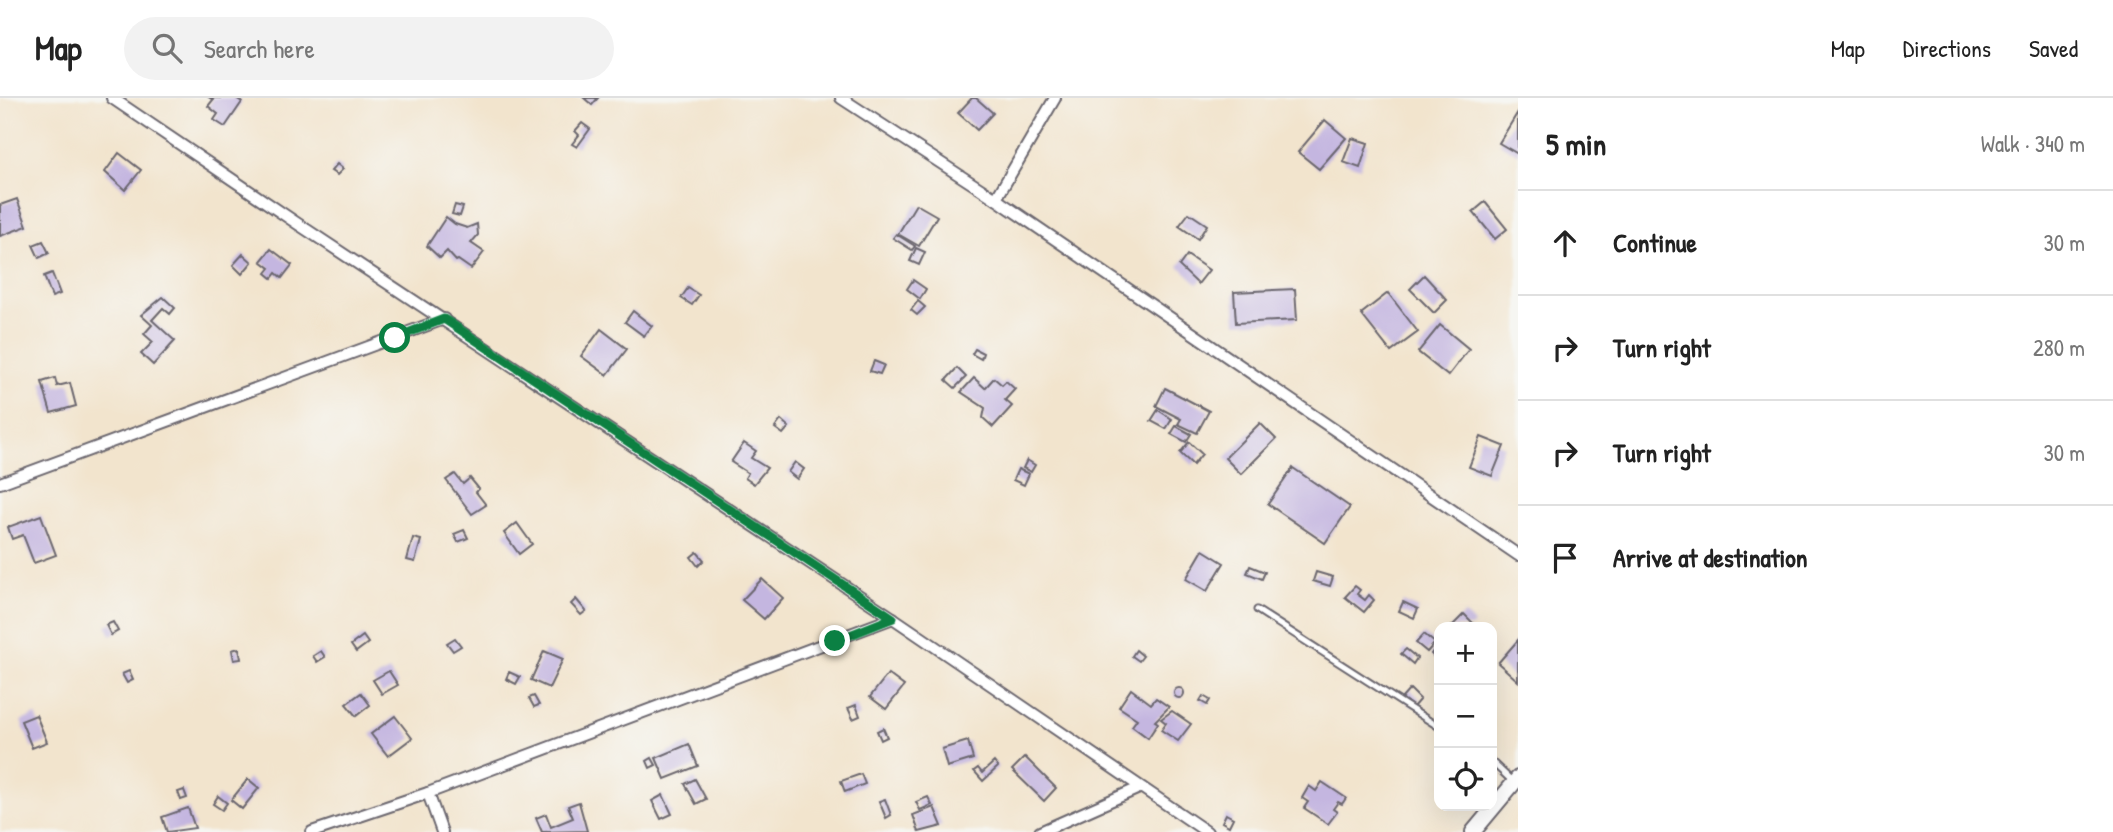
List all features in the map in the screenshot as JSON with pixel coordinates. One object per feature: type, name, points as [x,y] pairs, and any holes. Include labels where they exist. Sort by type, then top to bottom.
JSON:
[{"type":"main road","points":[[1473,832],[1516,780]]},
{"type":"street","points":[[113,98],[298,224],[893,618],[1207,832]]},
{"type":"street","points":[[130,108],[136,98]]},
{"type":"street","points":[[841,98],[996,199],[1518,555]]},
{"type":"street","points":[[996,199],[1055,98]]},
{"type":"street","points":[[0,483],[444,319]]},
{"type":"street","points":[[312,832],[428,793],[893,618]]},
{"type":"street","points":[[1040,832],[1139,788]]},
{"type":"street","points":[[428,793],[442,832]]},
{"type":"lane","points":[[1257,610],[1434,724]]},
{"type":"lane","points":[[1497,766],[1516,780]]},
{"type":"building","points":[[210,98],[236,98],[242,102],[225,127],[214,120],[218,114],[208,106],[213,100]]},
{"type":"building","points":[[584,98],[598,98],[592,105]]},
{"type":"building","points":[[972,98],[976,98],[993,113],[977,130],[958,113]]},
{"type":"building","points":[[1518,112],[1518,154],[1499,143]]},
{"type":"building","points":[[1325,120],[1346,138],[1319,169],[1298,152]]},
{"type":"building","points":[[582,123],[590,129],[577,147],[572,144],[579,135],[575,131]]},
{"type":"building","points":[[1352,138],[1368,143],[1360,168],[1343,162]]},
{"type":"building","points":[[119,153],[141,170],[125,190],[105,172]]},
{"type":"building","points":[[337,164],[343,169],[337,175],[331,171]]},
{"type":"building","points":[[17,199],[27,226],[0,236],[0,205]]},
{"type":"building","points":[[1485,202],[1507,229],[1495,239],[1473,212]]},
{"type":"building","points":[[916,204],[937,216],[919,246],[898,234]]},
{"type":"building","points":[[455,205],[463,207],[460,216],[452,214]]},
{"type":"building","points":[[1189,213],[1207,225],[1198,239],[1179,226]]},
{"type":"building","points":[[446,217],[467,228],[477,224],[478,235],[471,243],[484,252],[471,269],[456,261],[447,251],[440,258],[427,246]]},
{"type":"building","points":[[896,234],[915,246],[912,250],[893,238]]},
{"type":"building","points":[[43,241],[49,253],[39,258],[33,245]]},
{"type":"building","points":[[916,248],[925,252],[919,265],[910,261]]},
{"type":"building","points":[[271,249],[292,265],[282,278],[276,273],[272,278],[266,273],[270,268],[261,261]]},
{"type":"building","points":[[243,254],[252,262],[242,274],[233,265]]},
{"type":"building","points":[[1187,255],[1209,270],[1198,284],[1179,266]]},
{"type":"building","points":[[52,273],[60,294],[52,297],[44,276]]},
{"type":"building","points":[[1424,275],[1447,300],[1434,313],[1410,289]]},
{"type":"building","points":[[913,280],[926,289],[920,299],[907,289]]},
{"type":"building","points":[[688,288],[699,295],[692,305],[681,298]]},
{"type":"building","points":[[1295,289],[1297,320],[1236,323],[1234,292]]},
{"type":"building","points":[[1388,293],[1418,332],[1391,352],[1361,314]]},
{"type":"building","points":[[163,297],[175,308],[170,314],[163,308],[152,320],[175,341],[153,365],[141,354],[153,342],[144,334],[152,325],[141,315]]},
{"type":"building","points":[[918,301],[925,307],[917,315],[911,310]]},
{"type":"building","points":[[633,311],[652,326],[644,336],[625,322]]},
{"type":"building","points":[[1440,325],[1469,349],[1448,376],[1418,352]]},
{"type":"building","points":[[601,329],[627,349],[607,375],[581,356]]},
{"type":"building","points":[[975,349],[983,353],[981,359],[972,354]]},
{"type":"building","points":[[874,361],[884,365],[880,374],[870,371]]},
{"type":"building","points":[[957,368],[966,377],[955,388],[946,380]]},
{"type":"building","points":[[55,378],[57,386],[70,383],[76,406],[51,413],[42,382]]},
{"type":"building","points":[[974,378],[985,388],[994,378],[1002,385],[1006,381],[1015,389],[1005,400],[1012,406],[993,427],[983,418],[985,408],[961,392]]},
{"type":"building","points":[[1165,388],[1209,411],[1197,433],[1178,424],[1181,419],[1156,406]]},
{"type":"building","points":[[1158,410],[1172,419],[1166,429],[1151,421]]},
{"type":"building","points":[[781,420],[789,427],[783,434],[775,428]]},
{"type":"building","points":[[1260,423],[1276,439],[1241,474],[1225,458]]},
{"type":"building","points":[[1176,426],[1191,434],[1186,442],[1171,434]]},
{"type":"building","points":[[1481,437],[1504,446],[1492,476],[1469,467]]},
{"type":"building","points":[[1189,442],[1202,454],[1193,465],[1180,453]]},
{"type":"building","points":[[744,443],[756,451],[751,458],[767,468],[754,484],[745,478],[748,473],[731,462]]},
{"type":"building","points":[[1027,460],[1035,465],[1031,472],[1023,468]]},
{"type":"building","points":[[795,462],[804,469],[797,479],[788,472]]},
{"type":"building","points":[[1293,468],[1350,507],[1325,543],[1268,504]]},
{"type":"building","points":[[1018,469],[1029,474],[1024,485],[1013,480]]},
{"type":"building","points":[[455,474],[463,484],[470,478],[479,489],[476,492],[486,505],[472,514],[446,480]]},
{"type":"building","points":[[41,515],[56,555],[34,563],[23,535],[12,539],[8,527]]},
{"type":"building","points":[[517,523],[532,544],[519,554],[504,533]]},
{"type":"building","points":[[464,530],[468,538],[458,542],[454,534]]},
{"type":"building","points":[[413,538],[421,540],[415,562],[407,560]]},
{"type":"building","points":[[1203,550],[1224,563],[1207,591],[1186,579]]},
{"type":"building","points":[[697,552],[704,560],[698,566],[691,557]]},
{"type":"building","points":[[1250,566],[1265,572],[1262,579],[1247,573]]},
{"type":"building","points":[[1316,572],[1333,577],[1330,586],[1313,581]]},
{"type":"building","points":[[762,579],[783,598],[764,619],[742,600]]},
{"type":"building","points":[[1355,586],[1360,590],[1357,594],[1365,600],[1369,595],[1374,600],[1364,612],[1345,597]]},
{"type":"building","points":[[576,599],[586,611],[581,615],[571,604]]},
{"type":"building","points":[[1403,602],[1418,609],[1414,618],[1399,611]]},
{"type":"building","points":[[1464,614],[1472,622],[1456,622]]},
{"type":"building","points":[[113,622],[118,631],[111,635],[106,625]]},
{"type":"building","points":[[1424,634],[1434,644],[1427,652],[1416,643]]},
{"type":"building","points":[[363,636],[368,643],[356,652],[351,645]]},
{"type":"building","points":[[455,638],[461,646],[453,651],[447,643]]},
{"type":"building","points":[[1518,640],[1518,681],[1498,663]]},
{"type":"building","points":[[239,648],[241,659],[234,660],[232,650]]},
{"type":"building","points":[[1406,649],[1417,658],[1413,664],[1401,654]]},
{"type":"building","points":[[1136,650],[1143,656],[1139,661],[1132,656]]},
{"type":"building","points":[[321,651],[325,657],[317,662],[313,656]]},
{"type":"building","points":[[544,651],[563,659],[549,688],[531,680]]},
{"type":"building","points":[[129,671],[133,680],[127,683],[122,674]]},
{"type":"building","points":[[389,671],[398,685],[382,694],[373,680]]},
{"type":"building","points":[[509,672],[520,677],[516,684],[506,679]]},
{"type":"building","points":[[888,674],[904,686],[886,709],[870,697]]},
{"type":"building","points":[[1179,688],[1183,689],[1183,697],[1179,698],[1175,697],[1174,693],[1175,689]]},
{"type":"building","points":[[1131,689],[1151,704],[1156,698],[1169,707],[1155,721],[1158,723],[1148,738],[1132,726],[1137,719],[1119,707]]},
{"type":"building","points":[[1410,689],[1420,699],[1413,707],[1402,698]]},
{"type":"building","points":[[361,693],[370,705],[356,716],[346,704]]},
{"type":"building","points":[[534,696],[539,705],[534,707],[529,698]]},
{"type":"building","points":[[1203,696],[1210,700],[1207,705],[1200,701]]},
{"type":"building","points":[[856,705],[860,716],[853,719],[848,708]]},
{"type":"building","points":[[1172,711],[1191,724],[1178,741],[1161,730],[1166,723],[1161,719]]},
{"type":"building","points":[[36,715],[47,742],[32,748],[21,721]]},
{"type":"building","points":[[395,716],[412,738],[388,756],[371,734]]},
{"type":"building","points":[[883,728],[887,737],[881,740],[877,731]]},
{"type":"building","points":[[968,741],[973,759],[947,767],[942,749]]},
{"type":"building","points":[[689,744],[698,766],[665,779],[656,758]]},
{"type":"building","points":[[1025,757],[1056,788],[1044,801],[1012,770]]},
{"type":"building","points":[[652,758],[656,765],[650,768],[647,761]]},
{"type":"building","points":[[994,762],[998,767],[983,781],[974,771],[978,768],[982,773]]},
{"type":"building","points":[[861,774],[865,784],[845,792],[841,781]]},
{"type":"building","points":[[248,779],[259,788],[242,809],[231,800]]},
{"type":"building","points":[[695,779],[706,799],[696,804],[685,784]]},
{"type":"building","points":[[1322,782],[1346,798],[1342,804],[1338,802],[1333,809],[1337,812],[1328,824],[1304,808],[1308,802],[1302,798],[1309,786],[1316,791]]},
{"type":"building","points":[[184,790],[187,798],[181,800],[178,792]]},
{"type":"building","points":[[663,795],[672,814],[661,819],[652,801]]},
{"type":"building","points":[[218,796],[227,803],[222,810],[213,804]]},
{"type":"building","points":[[928,797],[932,805],[920,810],[916,802]]},
{"type":"building","points":[[885,799],[891,815],[886,818],[879,801]]},
{"type":"building","points":[[579,802],[587,831],[542,832],[536,818],[546,814],[551,827],[573,818],[568,806]]},
{"type":"building","points":[[934,807],[942,826],[919,832],[913,815]]},
{"type":"building","points":[[188,808],[195,828],[167,832],[162,817]]},
{"type":"building","points":[[1226,814],[1233,818],[1229,826],[1222,822]]},
{"type":"route","points":[[395,338],[444,319],[893,618],[835,641]]}]
